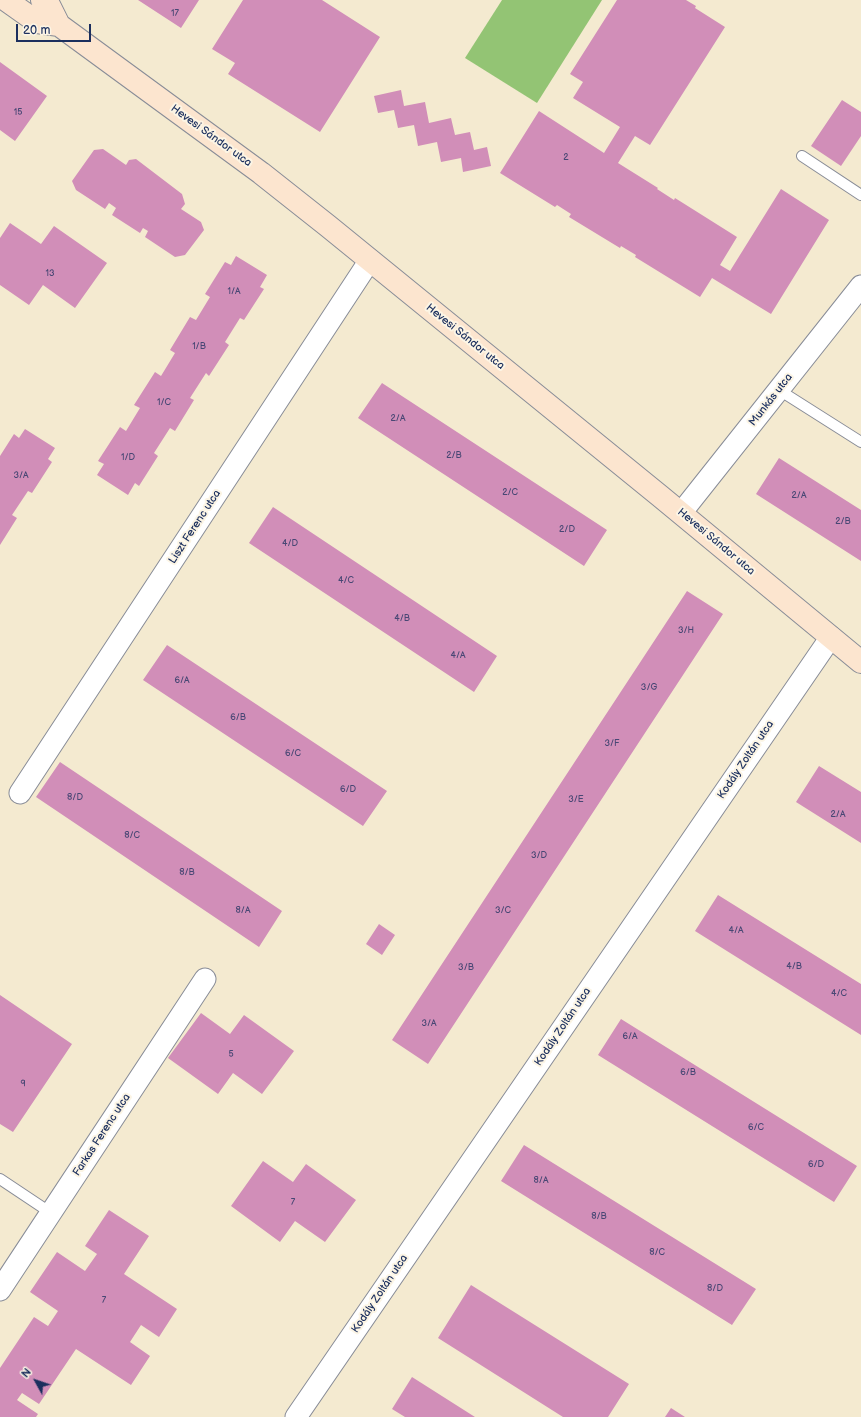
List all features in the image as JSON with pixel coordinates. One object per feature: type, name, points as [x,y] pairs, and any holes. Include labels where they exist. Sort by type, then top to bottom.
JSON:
[{"type":"main road","name":"Hevesi Sándor utca","points":[[6,0],[37,22],[59,25]]},
{"type":"main road","name":"Hevesi Sándor utca","points":[[42,0],[49,5],[59,25],[261,173],[681,513],[830,638],[861,662]]},
{"type":"street","name":"Liszt Ferenc utca","points":[[20,793],[370,260]]},
{"type":"street","name":"Munkás utca","points":[[681,513],[861,286]]},
{"type":"street","name":"Kodály Zoltán utca","points":[[296,1417],[830,638]]},
{"type":"street","name":"Farkas Ferenc utca","points":[[0,1290],[205,979]]},
{"type":"lane","points":[[802,156],[861,195]]},
{"type":"lane","points":[[779,390],[861,442]]},
{"type":"lane","points":[[0,1179],[51,1213]]},
{"type":"green space","points":[[502,0],[602,0],[537,103],[465,58]]},
{"type":"building","points":[[138,0],[199,0],[181,28]]},
{"type":"building","points":[[243,0],[322,0],[380,37],[320,132],[228,74],[235,63],[212,49]]},
{"type":"building","points":[[617,0],[686,0],[696,6],[695,8],[725,27],[650,145],[635,136],[618,163],[674,200],[675,198],[737,237],[720,265],[730,271],[781,189],[829,220],[771,314],[712,278],[700,297],[635,257],[636,255],[621,246],[620,248],[569,217],[571,214],[557,205],[555,207],[500,173],[539,111],[604,153],[620,127],[573,98],[583,82],[570,74]]},
{"type":"building","points":[[0,62],[47,96],[15,141],[0,130]]},
{"type":"building","points":[[401,90],[404,106],[425,102],[429,123],[451,118],[455,135],[470,132],[474,150],[487,147],[491,166],[463,172],[461,158],[441,162],[437,142],[418,146],[414,125],[398,128],[394,110],[378,113],[374,96]]},
{"type":"building","points":[[842,100],[861,112],[861,136],[841,166],[811,146]]},
{"type":"building","points":[[103,149],[126,165],[129,160],[136,159],[182,194],[185,204],[181,209],[201,222],[204,230],[185,255],[175,257],[145,237],[148,231],[143,228],[140,233],[112,215],[116,208],[109,203],[105,209],[76,190],[72,181],[94,150]]},
{"type":"building","points":[[10,223],[41,244],[54,226],[107,263],[75,308],[43,285],[29,305],[0,285],[0,238]]},
{"type":"building","points":[[236,256],[267,275],[260,287],[264,289],[244,320],[240,318],[225,342],[229,345],[209,376],[206,373],[190,398],[194,400],[175,431],[170,428],[154,453],[158,456],[139,486],[135,483],[128,495],[97,475],[104,464],[98,461],[120,427],[126,431],[140,408],[134,405],[155,372],[161,376],[175,353],[170,350],[190,317],[196,320],[210,297],[205,294],[225,262],[231,265]]},
{"type":"building","points":[[382,383],[607,530],[584,566],[358,418]]},
{"type":"building","points":[[25,429],[55,448],[48,459],[52,462],[32,493],[28,491],[12,515],[17,518],[0,545],[0,456],[14,434],[19,438]]},
{"type":"building","points":[[779,458],[861,510],[861,561],[756,494]]},
{"type":"building","points":[[273,507],[497,656],[474,692],[249,543]]},
{"type":"building","points":[[687,591],[723,614],[428,1064],[392,1040]]},
{"type":"building","points":[[167,645],[387,791],[363,826],[143,680]]},
{"type":"building","points":[[60,762],[282,911],[259,947],[36,797]]},
{"type":"building","points":[[819,766],[861,792],[861,843],[796,802]]},
{"type":"building","points":[[718,895],[861,984],[861,1035],[695,931]]},
{"type":"building","points":[[379,924],[395,935],[382,955],[366,944]]},
{"type":"building","points":[[0,995],[72,1044],[13,1132],[0,1124]]},
{"type":"building","points":[[201,1013],[230,1034],[244,1015],[294,1051],[262,1094],[233,1073],[218,1094],[168,1058]]},
{"type":"building","points":[[621,1019],[857,1166],[834,1202],[598,1055]]},
{"type":"building","points":[[524,1145],[756,1289],[732,1325],[501,1181]]},
{"type":"building","points":[[263,1161],[293,1182],[306,1164],[356,1200],[325,1242],[295,1221],[280,1242],[231,1206]]},
{"type":"building","points":[[109,1210],[149,1236],[124,1274],[177,1309],[159,1337],[141,1325],[130,1342],[150,1356],[131,1385],[76,1349],[39,1404],[22,1393],[17,1400],[38,1414],[36,1417],[0,1417],[0,1368],[34,1317],[48,1326],[58,1311],[30,1292],[57,1252],[85,1271],[97,1254],[85,1246]]},
{"type":"building","points":[[471,1285],[629,1384],[608,1417],[563,1417],[438,1338]]},
{"type":"building","points":[[412,1377],[475,1417],[405,1417],[392,1409]]},
{"type":"building","points":[[671,1408],[685,1417],[665,1417]]}]
